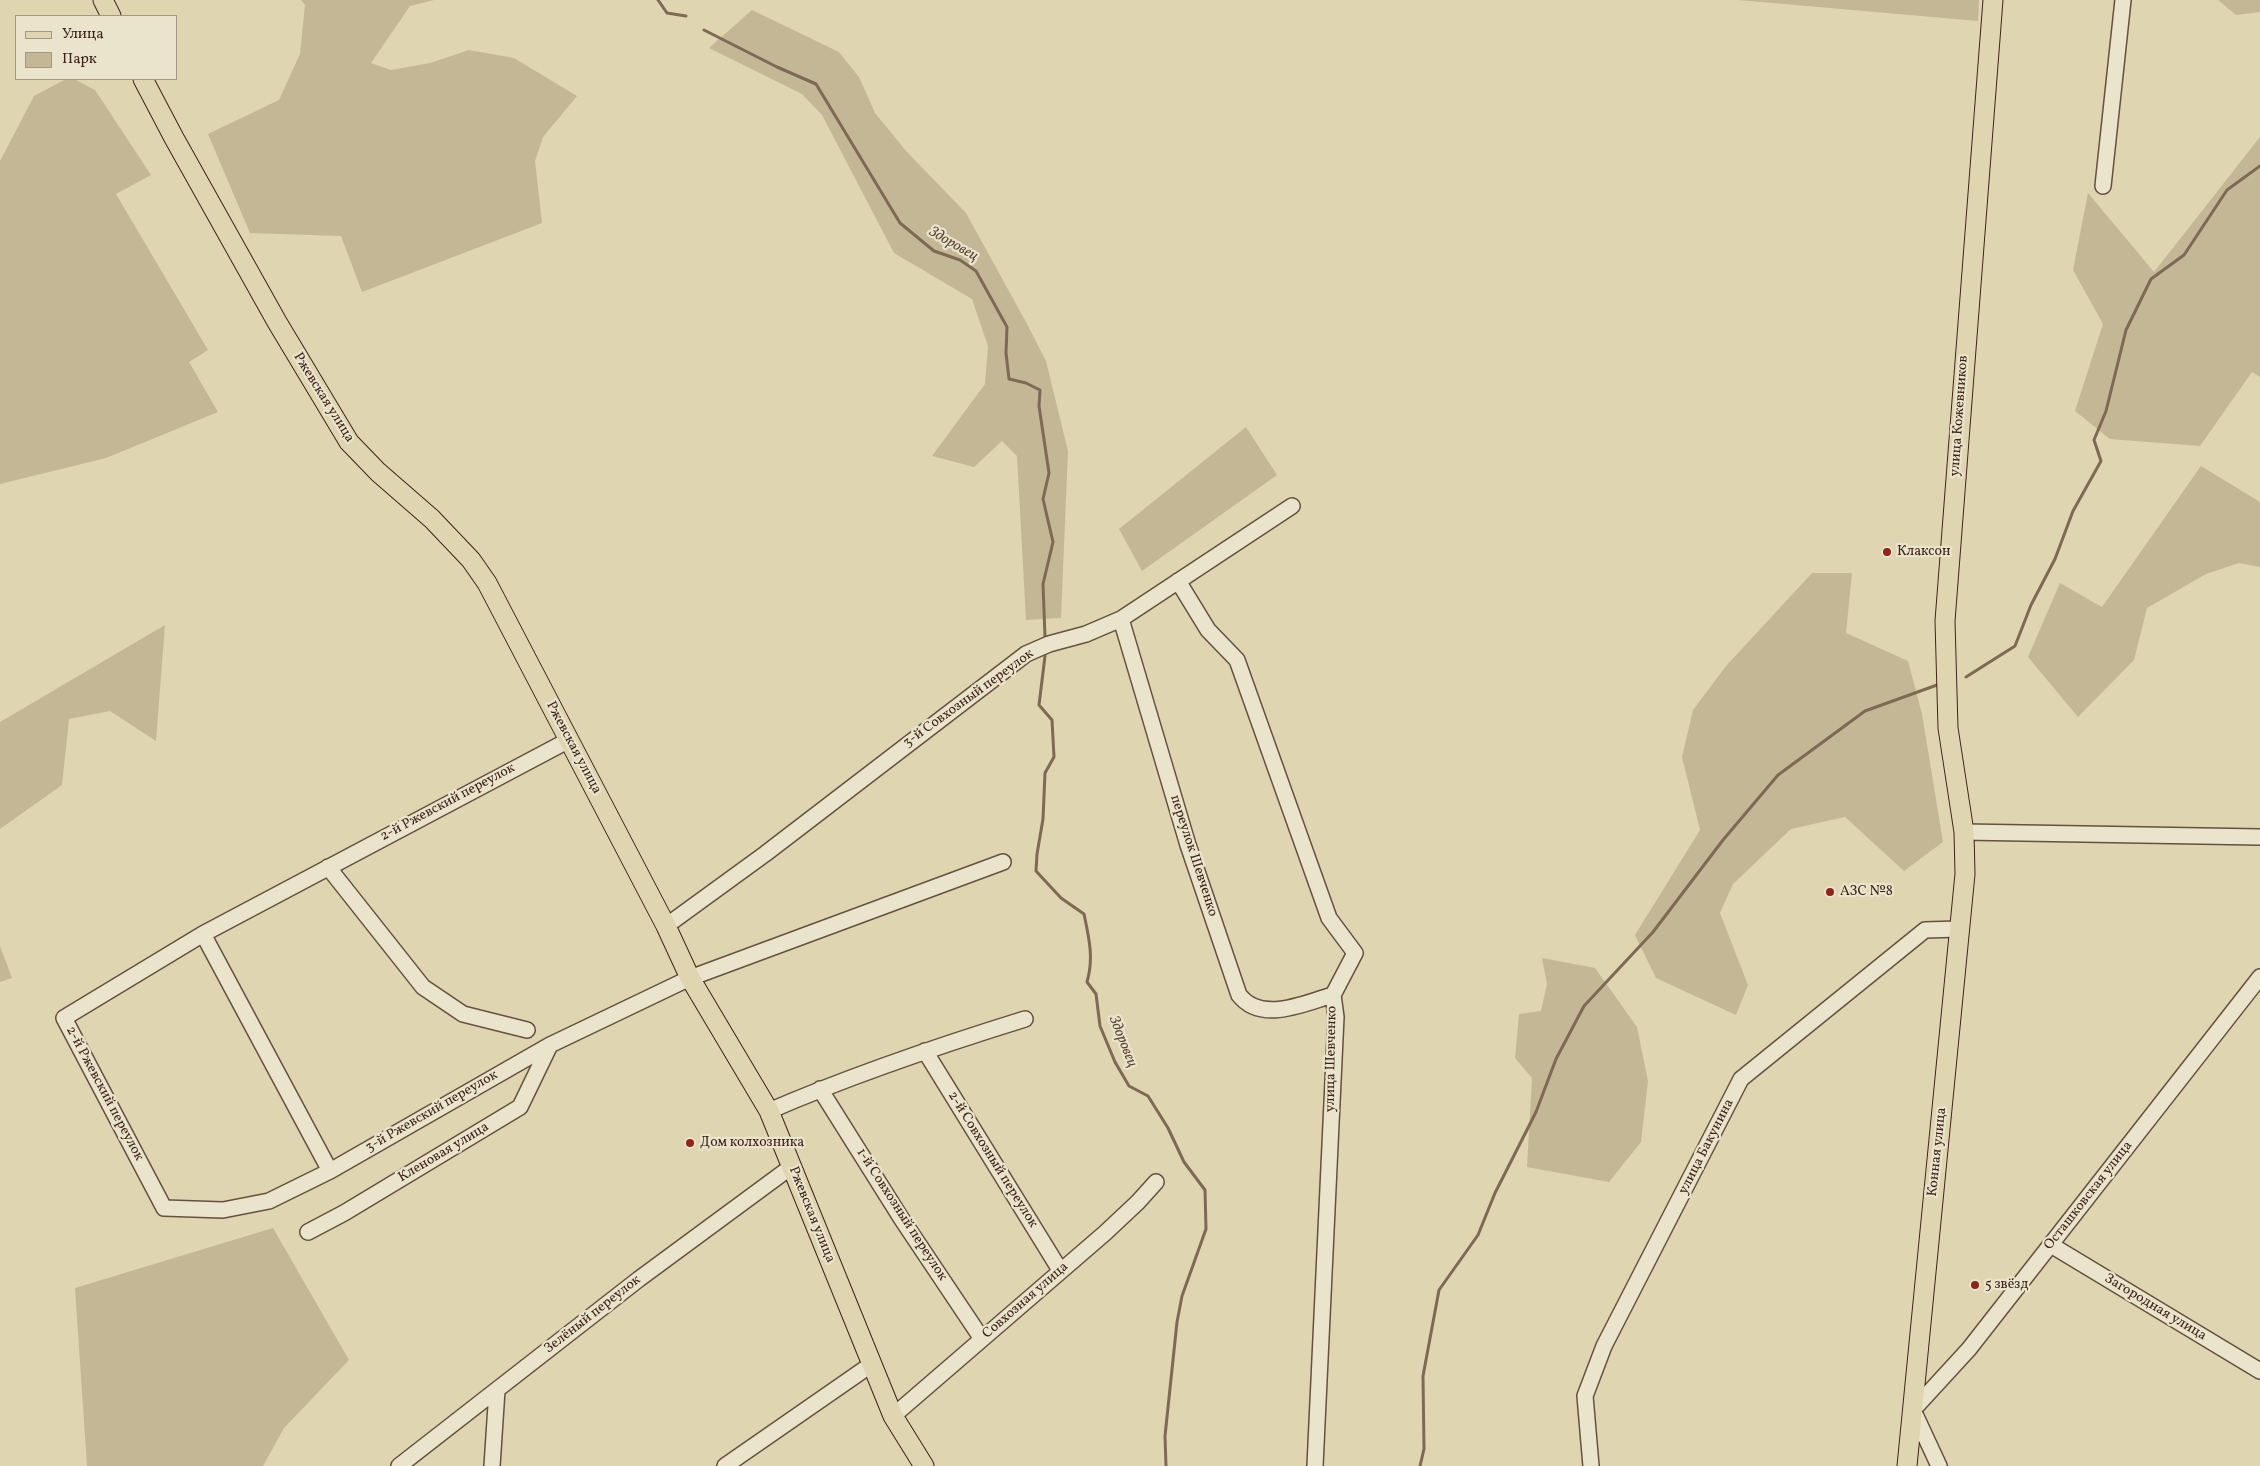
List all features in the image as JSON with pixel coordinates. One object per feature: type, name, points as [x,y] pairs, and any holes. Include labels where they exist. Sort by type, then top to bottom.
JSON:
[{"type":"main road","points":[[103,0],[110,15]]},
{"type":"main road","name":"улица Кожевников","points":[[1964,832],[1948,728],[1946,620],[1993,0]]},
{"type":"main road","name":"Ржевская улица","points":[[144,80],[277,322],[349,442],[378,472],[432,519],[471,560],[487,583],[666,926],[690,978],[769,1111],[893,1416],[924,1466]]},
{"type":"main road","name":"Конная улица","points":[[1913,1410],[1965,874],[1964,832]]},
{"type":"main road","points":[[1907,1461],[1913,1410]]},
{"type":"street","points":[[2103,186],[2123,0]]},
{"type":"street","name":"3-й Совхозный переулок","points":[[666,926],[766,854],[1026,654],[1049,644],[1086,634],[1121,619],[1292,506]]},
{"type":"street","name":"улица Шевченко","points":[[1178,581],[1208,630],[1237,660],[1330,918],[1355,952],[1333,995],[1336,1017],[1315,1466]]},
{"type":"street","name":"переулок Шевченко","points":[[1121,619],[1188,845],[1239,995],[1247,1005],[1277,1011],[1333,995]]},
{"type":"street","name":"2-й Ржевский переулок","points":[[164,1208],[64,1018],[203,934],[328,866],[569,740]]},
{"type":"street","points":[[1964,832],[2260,837]]},
{"type":"street","points":[[690,978],[1003,862]]},
{"type":"street","points":[[328,866],[423,987],[463,1014],[527,1030]]},
{"type":"street","name":"улица Бакунина","points":[[1591,1466],[1585,1396],[1604,1346],[1741,1079],[1925,930],[1959,929]]},
{"type":"street","points":[[203,934],[330,1172]]},
{"type":"street","name":"Осташковская улица","points":[[1913,1410],[1969,1349],[2260,977]]},
{"type":"street","name":"3-й Ржевский переулок","points":[[164,1208],[223,1210],[269,1201],[330,1172],[550,1045],[690,978]]},
{"type":"street","points":[[769,1111],[820,1089],[925,1051],[1025,1019]]},
{"type":"street","name":"Кленовая улица","points":[[308,1232],[344,1213],[520,1107],[550,1045]]},
{"type":"street","name":"2-й Совхозный переулок","points":[[925,1051],[1060,1270]]},
{"type":"street","name":"1-й Совхозный переулок","points":[[820,1089],[901,1218],[982,1339]]},
{"type":"street","name":"Зелёный переулок","points":[[399,1466],[639,1279],[791,1167]]},
{"type":"street","name":"Совхозная улица","points":[[893,1416],[1105,1233],[1156,1182]]},
{"type":"street","name":"Загородная улица","points":[[2051,1245],[2260,1371]]},
{"type":"street","points":[[725,1466],[872,1364]]},
{"type":"street","points":[[492,1466],[497,1390]]},
{"type":"street","name":"Конная улица","points":[[1913,1410],[1939,1466]]},
{"type":"street","points":[[1907,1461],[1918,1451],[1931,1451]]},
{"type":"green space","points":[[301,0],[434,0],[410,6],[371,63],[391,70],[430,63],[469,50],[514,58],[577,96],[543,137],[535,161],[542,223],[362,292],[341,236],[250,233],[208,134],[279,100],[300,54],[305,5]]},
{"type":"green space","points":[[1738,0],[1979,0],[1978,21]]},
{"type":"green space","points":[[2218,0],[2260,0],[2260,12],[2236,15]]},
{"type":"green space","points":[[752,10],[839,52],[859,77],[875,113],[907,152],[966,213],[1046,361],[1068,451],[1061,618],[1026,620],[1017,456],[1002,441],[974,467],[932,456],[985,384],[988,346],[972,299],[894,253],[822,115],[802,94],[709,48]]},
{"type":"green space","points":[[64,80],[76,80],[95,90],[151,175],[116,194],[208,350],[189,362],[218,412],[106,458],[0,484],[0,161],[34,96]]},
{"type":"green space","points":[[2260,137],[2260,377],[2252,372],[2200,446],[2110,439],[2075,411],[2103,324],[2073,270],[2088,193],[2154,272]]},
{"type":"green space","points":[[1246,427],[1277,475],[1142,571],[1119,529]]},
{"type":"green space","points":[[2201,466],[2260,502],[2260,567],[2239,563],[2206,574],[2147,608],[2134,660],[2078,717],[2028,657],[2060,583],[2102,607]]},
{"type":"green space","points":[[1812,573],[1852,573],[1846,633],[1908,661],[1922,714],[1943,842],[1904,871],[1845,817],[1791,829],[1733,884],[1720,913],[1748,985],[1736,1015],[1656,978],[1635,935],[1700,830],[1682,757],[1693,710],[1726,666]]},
{"type":"green space","points":[[165,625],[156,741],[110,711],[69,719],[62,785],[0,829],[0,722]]},
{"type":"green space","points":[[0,946],[12,978],[0,982]]},
{"type":"green space","points":[[1542,958],[1595,968],[1637,1027],[1648,1081],[1641,1142],[1609,1182],[1527,1167],[1532,1078],[1515,1058],[1519,1014],[1541,1011],[1547,984]]},
{"type":"green space","points":[[273,1228],[349,1360],[284,1428],[263,1466],[87,1466],[75,1288]]},
{"type":"waterway","name":"Здоровец","points":[[658,0],[667,13],[686,16]]},
{"type":"waterway","name":"Здоровец","points":[[704,30],[777,67],[816,84],[900,223],[934,251],[960,260],[976,271],[1007,327],[1006,353],[1009,379],[1026,383],[1040,390],[1039,406],[1049,473],[1043,499],[1053,542],[1043,584],[1045,637]]},
{"type":"waterway","points":[[1966,677],[2015,646],[2031,605],[2055,559],[2073,511],[2101,461],[2094,440],[2106,411],[2126,330],[2151,279],[2184,255],[2227,190],[2260,166]]},
{"type":"waterway","name":"Здоровец","points":[[1045,656],[1039,705],[1052,720],[1054,757],[1045,773],[1043,819],[1036,871],[1061,898],[1084,914],[1090,956],[1087,982],[1096,994],[1100,1026],[1115,1062],[1129,1086],[1148,1096],[1168,1128],[1184,1162],[1205,1190],[1206,1229],[1182,1296],[1177,1322],[1165,1436],[1166,1466]]},
{"type":"waterway","points":[[1420,1466],[1424,1449],[1423,1376],[1439,1290],[1478,1235],[1495,1193],[1536,1112],[1556,1059],[1584,1006],[1653,932],[1723,840],[1778,775],[1865,711],[1937,685]]},
{"type":"place","name":"Клаксон","points":[[1887,552]]},
{"type":"place","name":"АЗС №8","points":[[1830,892]]},
{"type":"place","name":"Дом колхозника","points":[[690,1143]]},
{"type":"place","name":"5 звёзд","points":[[1975,1285]]}]
